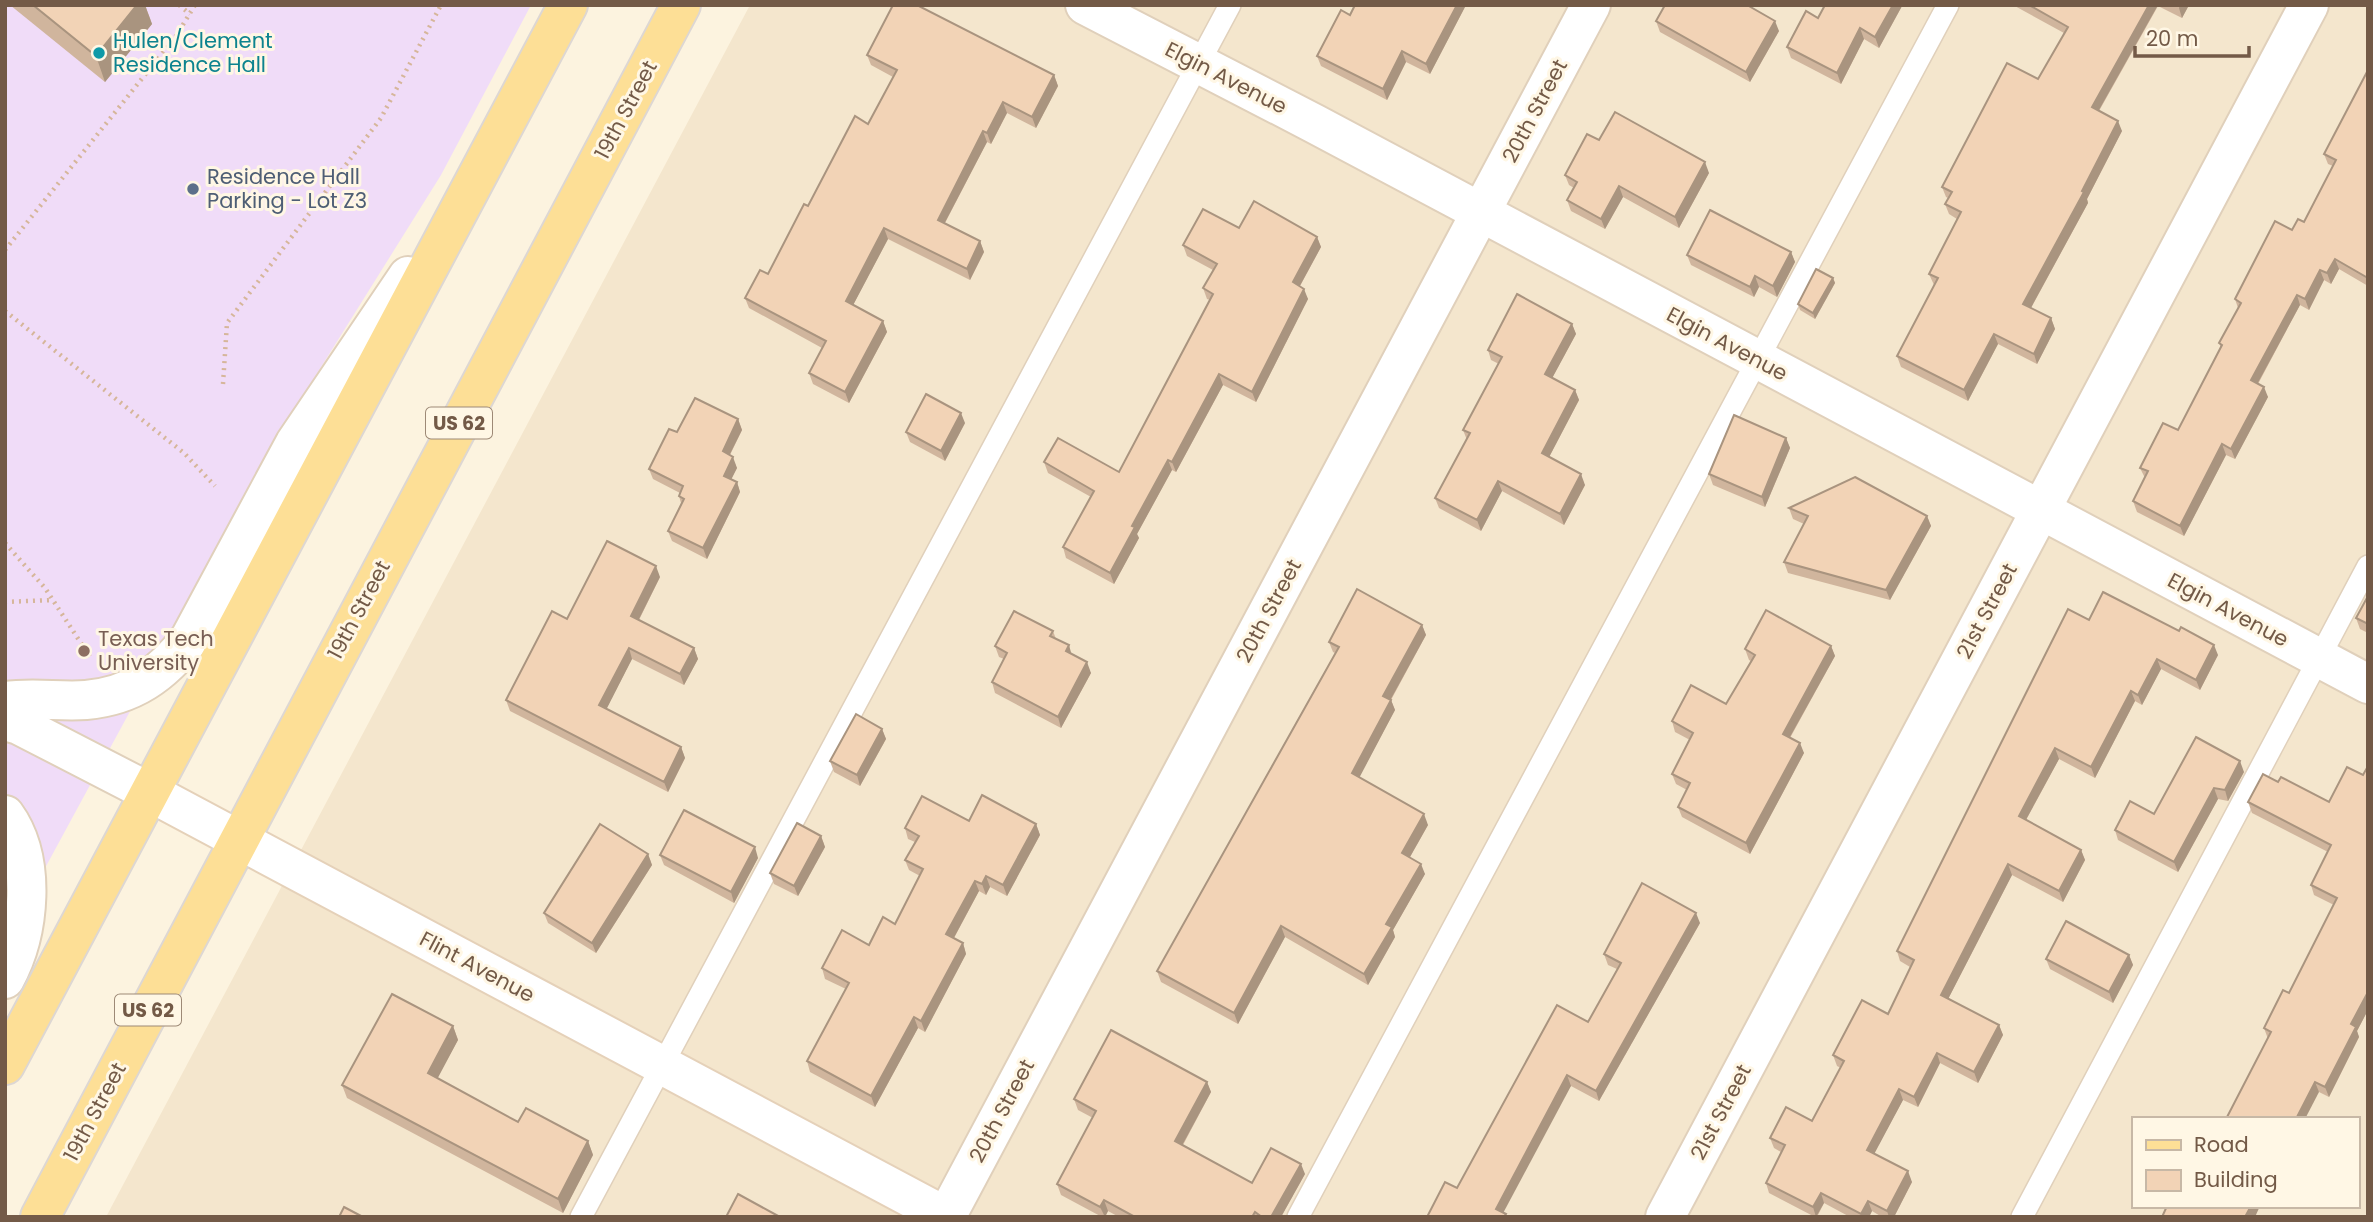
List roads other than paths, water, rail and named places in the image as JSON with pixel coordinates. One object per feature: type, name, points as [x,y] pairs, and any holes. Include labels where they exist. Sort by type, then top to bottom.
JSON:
[{"type":"main road","points":[[5,1065],[568,5]]},
{"type":"main road","name":"19th Street","points":[[40,1217],[237,840],[681,5]]},
{"type":"street","name":"Elgin Avenue","points":[[1085,5],[2368,684]]},
{"type":"street","name":"20th Street","points":[[946,1217],[1591,5]]},
{"type":"street","name":"21st Street","points":[[1665,1217],[2309,5]]},
{"type":"street","points":[[5,701],[34,697],[86,700],[128,689],[157,676],[171,664],[190,639],[295,443],[482,167]]},
{"type":"street","name":"Flint Avenue","points":[[5,721],[19,725],[151,793],[946,1217]]},
{"type":"street","points":[[5,815],[23,857],[27,892],[21,931],[5,979]]},
{"type":"lane","points":[[581,1217],[660,1064],[1230,5]]},
{"type":"lane","points":[[1298,1217],[1948,5]]},
{"type":"lane","points":[[2022,1217],[2368,566]]},
{"type":"place","name":"Hulen/Clement Residence Hall","points":[[99,53]]},
{"type":"place","name":"Residence Hall Parking - Lot Z3","points":[[193,189]]},
{"type":"place","name":"Texas Tech University","points":[[84,651]]}]
